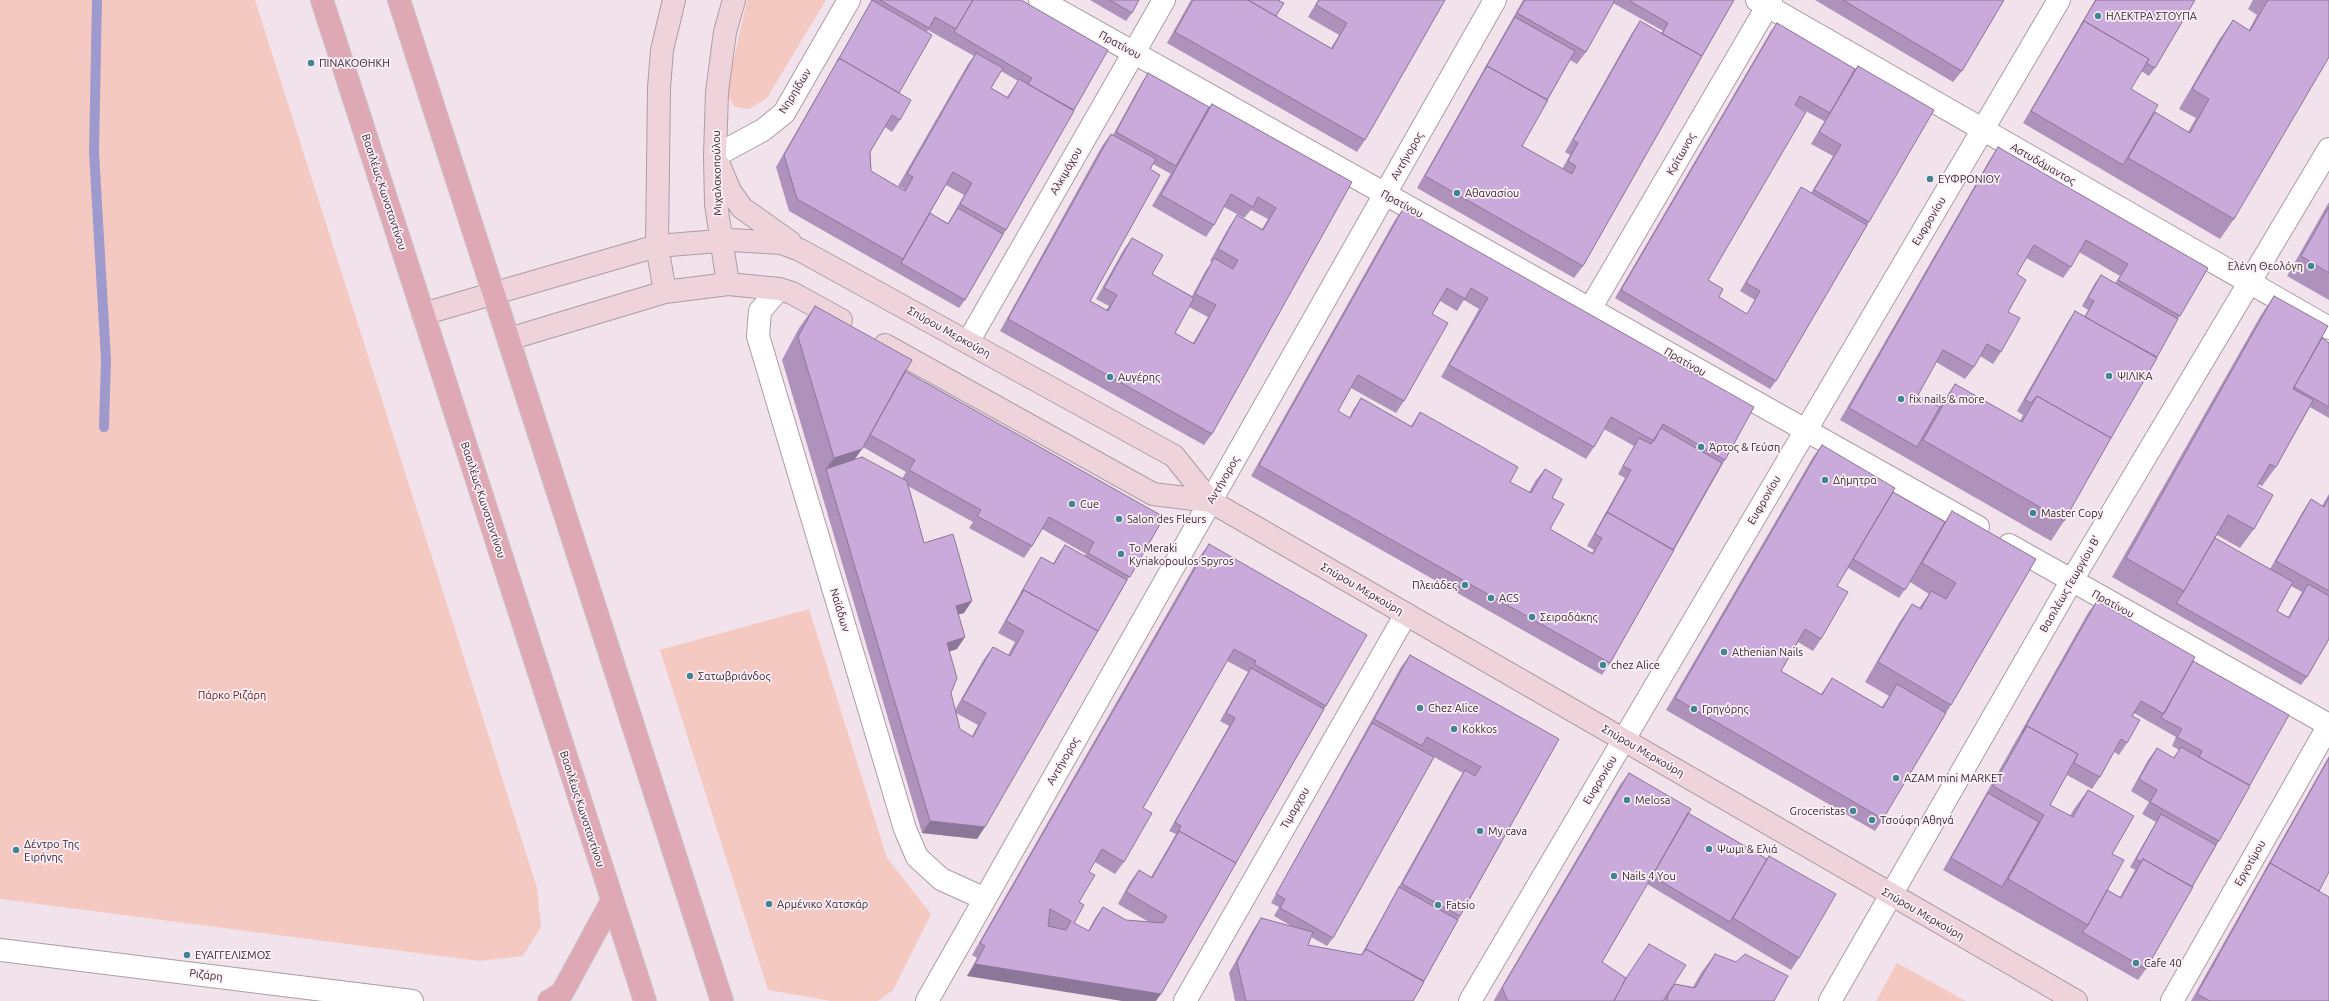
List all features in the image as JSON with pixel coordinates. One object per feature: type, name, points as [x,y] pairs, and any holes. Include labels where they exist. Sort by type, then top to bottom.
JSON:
[{"type":"main road","name":"Βασιλέως Κωνσταντίνου","points":[[322,0],[644,1001]]},
{"type":"main road","points":[[399,0],[722,1001]]},
{"type":"main road","points":[[665,292],[656,246],[659,88],[662,50],[674,0]]},
{"type":"main road","name":"Μιχαλακοπούλου","points":[[728,284],[716,204],[715,156],[717,92],[725,32],[734,0]]},
{"type":"main road","points":[[715,156],[730,191],[742,208],[800,250]]},
{"type":"main road","name":"Σπύρου Μερκούρη","points":[[656,246],[721,241],[767,241],[780,243],[800,250],[1174,456],[1210,502]]},
{"type":"main road","points":[[423,314],[656,246]]},
{"type":"main road","points":[[509,339],[665,292],[728,284]]},
{"type":"main road","name":"Σπύρου Μερκούρη","points":[[728,284],[780,289],[792,293],[1153,494],[1210,502],[2076,1001]]},
{"type":"main road","points":[[549,1001],[562,993],[612,900]]},
{"type":"street","name":"Νηρηίδων","points":[[715,156],[763,130],[784,113],[849,0]]},
{"type":"street","name":"Πρατίνου","points":[[1040,0],[2329,725]]},
{"type":"street","name":"Αλκιμάχου","points":[[968,342],[1164,0]]},
{"type":"street","name":"Αντήνορος","points":[[927,1001],[1495,0]]},
{"type":"street","name":"Ευφρονίου","points":[[1470,1001],[2059,0]]},
{"type":"street","name":"Αστυδάμαντος","points":[[1765,2],[1983,130],[2329,328]]},
{"type":"street","name":"Κρίτωνος","points":[[1590,309],[1765,2]]},
{"type":"street","name":"Βασιλέως Γεωργίου Β'","points":[[1830,1001],[1892,896],[2072,580],[2248,282],[2329,149]]},
{"type":"street","name":"Ναϊάδων","points":[[780,289],[760,312],[758,336],[905,828],[917,857],[940,880],[985,899]]},
{"type":"street","name":"Τιμαρχου","points":[[1185,1001],[1406,614]]},
{"type":"street","name":"Εργοτίμου","points":[[2172,1001],[2329,725]]},
{"type":"street","name":"Ριζάρη","points":[[0,950],[412,1001]]},
{"type":"green space","name":"Πάρκο Ριζάρη","points":[[0,0],[255,0],[537,888],[541,927],[523,956],[479,961],[0,899]]},
{"type":"green space","points":[[747,0],[826,0],[767,98],[749,109],[735,107],[726,94]]},
{"type":"green space","points":[[809,609],[887,858],[931,914],[893,990],[878,1001],[831,1001],[768,990],[660,650]]},
{"type":"green space","points":[[1897,963],[1966,1001],[1876,1001]]},
{"type":"building","points":[[872,0],[932,35],[899,93],[839,58]]},
{"type":"building","points":[[880,0],[973,0],[956,29],[935,17],[929,28]]},
{"type":"building","points":[[973,0],[1021,0],[1108,50],[1074,110],[1028,84],[1032,78],[954,32]]},
{"type":"building","points":[[1110,0],[1139,0],[1132,13]]},
{"type":"building","points":[[1193,0],[1248,0],[1332,49],[1347,23],[1316,5],[1319,0],[1445,0],[1365,140],[1175,32]]},
{"type":"building","points":[[1248,0],[1280,0],[1279,1],[1284,3],[1276,16]]},
{"type":"building","points":[[1525,0],[1615,0],[1586,52],[1517,13]]},
{"type":"building","points":[[1734,0],[1702,56],[1662,34],[1668,23],[1630,1]]},
{"type":"building","points":[[1843,0],[2004,0],[1962,71]]},
{"type":"building","points":[[2096,0],[2195,0],[2155,68],[2146,63],[2149,59],[2084,21],[2081,25]]},
{"type":"building","points":[[2268,0],[2329,0],[2329,57],[2234,219],[2128,158],[2155,112],[2190,133],[2209,99],[2192,89],[2233,20],[2250,31]]},
{"type":"building","points":[[1515,17],[1575,51],[1547,100],[1487,66],[1485,69]]},
{"type":"building","points":[[1640,21],[1702,56],[1583,266],[1425,176],[1487,66],[1548,100],[1522,146],[1572,174],[1576,166],[1568,161],[1578,143],[1573,140]]},
{"type":"building","points":[[2084,21],[2149,59],[2131,89],[2158,105],[2123,165],[2031,111]]},
{"type":"building","points":[[1777,23],[1855,69],[1830,113],[1800,96],[1795,105],[1806,112],[1708,280],[1723,289],[1719,297],[1747,314],[1760,291],[1746,283],[1801,187],[1867,225],[1776,381],[1621,290]]},
{"type":"building","points":[[976,53],[1003,68],[991,88],[1008,98],[1019,79],[1074,111],[1006,230],[960,204],[972,183],[953,172],[903,259],[797,199],[784,155],[839,58],[911,100],[900,120],[892,115],[870,152],[871,171],[905,191],[913,177],[907,174]]},
{"type":"building","points":[[1858,66],[1934,110],[1869,222],[1814,190],[1841,145],[1819,132]]},
{"type":"building","points":[[1148,73],[1209,107],[1176,166],[1116,132]]},
{"type":"building","points":[[1212,104],[1352,182],[1212,434],[1008,319],[1111,134],[1156,159],[1150,169],[1160,175],[1090,301],[1108,311],[1117,295],[1104,288],[1132,238],[1163,255],[1152,274],[1194,298],[1175,333],[1194,344],[1216,305],[1195,294],[1214,258],[1233,269],[1238,260],[1218,249],[1237,215],[1263,230],[1276,208],[1258,197],[1253,207],[1231,194],[1214,225],[1161,195]]},
{"type":"building","points":[[1998,147],[2208,268],[2180,316],[2118,280],[2128,264],[2086,240],[2071,267],[2034,245],[2017,274],[2026,280],[2008,312],[2020,318],[2001,352],[1987,344],[1974,367],[1943,350],[1918,395],[1940,407],[1917,447],[1849,408]]},
{"type":"building","points":[[2329,207],[2329,273],[2301,256]]},
{"type":"building","points":[[958,208],[1003,234],[965,300],[901,263],[930,213],[948,224]]},
{"type":"building","points":[[1403,209],[1754,407],[1725,460],[1663,424],[1654,441],[1611,417],[1594,447],[1449,365],[1488,298],[1471,288],[1465,299],[1447,288],[1432,314],[1448,323],[1404,401],[1358,375],[1338,411],[1350,418],[1361,398],[1412,427],[1420,412],[1518,467],[1510,482],[1531,493],[1545,469],[1562,479],[1552,498],[1564,504],[1550,529],[1593,554],[1602,538],[1595,534],[1607,512],[1674,550],[1610,663],[1259,465]]},
{"type":"building","points":[[2101,275],[2178,319],[2157,357],[2085,317],[2094,301],[2088,298]]},
{"type":"building","points":[[2274,296],[2328,326],[2293,389],[2313,400],[2276,467],[2270,464],[2257,486],[2273,495],[2254,529],[2228,515],[2184,591],[2126,558]]},
{"type":"building","points":[[815,306],[912,360],[862,449],[834,458],[798,337]]},
{"type":"building","points":[[2075,311],[2157,358],[2111,438],[2037,396],[2031,403],[2025,400]]},
{"type":"building","points":[[2322,338],[2329,343],[2329,407],[2294,387]]},
{"type":"building","points":[[905,371],[1164,517],[1130,577],[1088,553],[1094,542],[1049,517],[1032,546],[977,516],[981,510],[909,470],[915,460],[870,435]]},
{"type":"building","points":[[1955,384],[2022,422],[2037,396],[2111,438],[2064,521],[1923,440]]},
{"type":"building","points":[[1661,428],[1722,463],[1673,550],[1607,512],[1631,470],[1623,466],[1639,438],[1651,444]]},
{"type":"building","points":[[1822,445],[1895,488],[1837,586],[1848,592],[1821,639],[1805,629],[1781,671],[1822,695],[1832,678],[1883,708],[1897,684],[1946,713],[1883,819],[1675,698]]},
{"type":"building","points":[[862,457],[907,481],[924,543],[953,534],[972,601],[956,606],[965,637],[947,643],[957,678],[951,693],[960,729],[973,737],[986,713],[962,700],[993,647],[1010,656],[1024,631],[1006,621],[1024,590],[1098,631],[985,827],[930,821],[826,469]]},
{"type":"building","points":[[1893,492],[1945,522],[1905,590],[1853,559]]},
{"type":"building","points":[[2329,497],[2329,591],[2276,561],[2311,499],[2324,507]]},
{"type":"building","points":[[1952,511],[2036,559],[1951,705],[1878,662],[1912,604],[1921,609],[1931,591],[1946,599],[1956,583],[1922,563]]},
{"type":"building","points":[[2215,538],[2293,582],[2277,611],[2289,618],[2308,584],[2329,596],[2329,639],[2307,677],[2176,603]]},
{"type":"building","points":[[1209,544],[1367,635],[1326,706],[1254,664],[1256,661],[1234,649],[1143,808],[1152,813],[1124,862],[1102,849],[1089,872],[1095,875],[1079,902],[1084,905],[1074,923],[1089,931],[1103,907],[1126,920],[1163,923],[1167,916],[1126,892],[1139,870],[1152,878],[1179,831],[1236,863],[1161,994],[975,964],[985,946],[980,943]],"holes":[[[1050,909],[1071,921],[1066,930],[1048,926]]]},
{"type":"building","points":[[1065,545],[1127,580],[1098,631],[1024,590],[1021,593],[1041,557],[1054,564]]},
{"type":"building","points":[[2097,601],[2195,657],[2164,714],[2141,701],[2132,716],[2140,720],[2127,743],[2121,739],[2100,777],[2074,763],[2078,754],[2027,726],[2022,733]]},
{"type":"building","points":[[1410,655],[1559,739],[1460,916],[1402,884],[1465,770],[1475,776],[1481,767],[1427,737],[1422,746],[1374,719]]},
{"type":"building","points":[[2193,661],[2289,715],[2250,785],[2199,757],[2202,751],[2177,737],[2182,729],[2161,718]]},
{"type":"building","points":[[1251,668],[1324,709],[1236,863],[1179,831],[1177,834],[1181,826],[1175,822],[1235,718],[1226,713]]},
{"type":"building","points":[[1372,723],[1434,757],[1333,938],[1280,908],[1285,899],[1276,894]]},
{"type":"building","points":[[2027,726],[2078,754],[2050,805],[2073,817],[2088,790],[2134,816],[2112,854],[2124,860],[2088,925],[2008,879],[2044,815],[1993,786]]},
{"type":"building","points":[[2181,747],[2250,786],[2219,841],[2150,802],[2157,790],[2139,779],[2157,748],[2174,758]]},
{"type":"building","points":[[2329,758],[2329,872],[2319,891],[2270,863],[2266,870]]},
{"type":"building","points":[[1629,773],[1691,809],[1602,962],[1626,978],[1614,1001],[1508,1001],[1502,988]]},
{"type":"building","points":[[1988,793],[2039,822],[2002,887],[1951,858]]},
{"type":"building","points":[[1688,813],[1767,859],[1730,922],[1652,876]]},
{"type":"building","points":[[2161,814],[2216,845],[2192,887],[2143,859],[2141,862],[2136,859]]},
{"type":"building","points":[[1769,856],[1836,894],[1799,958],[1733,918]]},
{"type":"building","points":[[2143,859],[2193,887],[2146,969],[2082,932],[2088,925],[2107,890],[2121,898]]},
{"type":"building","points":[[2270,863],[2329,897],[2329,1001],[2210,1001],[2197,994]]},
{"type":"building","points":[[1399,887],[1458,920],[1424,981],[1366,949],[1364,952]]},
{"type":"building","points":[[1261,918],[1313,932],[1308,945],[1362,955],[1366,949],[1424,982],[1413,1001],[1246,1001],[1237,962]]},
{"type":"building","points":[[1649,944],[1686,965],[1663,1001],[1614,1001],[1626,978]]},
{"type":"building","points":[[1715,954],[1736,962],[1745,954],[1788,976],[1774,1001],[1667,1001],[1668,994],[1675,984],[1695,988]]},
{"type":"waterway","points":[[97,0],[94,152],[106,360],[104,427]]},
{"type":"place","name":"ΗΛΕΚΤΡΑ ΣΤΟΥΠΑ","points":[[2098,16]]},
{"type":"place","name":"ΠΙΝΑΚΟΘΗΚΗ","points":[[311,63]]},
{"type":"place","name":"ΕΥΦΡΟΝΙΟΥ","points":[[1930,179]]},
{"type":"place","name":"Αθανασίου","points":[[1457,193]]},
{"type":"place","name":"Ελένη Θεολόγη","points":[[2311,266]]},
{"type":"place","name":"ΨΙΛΙΚΑ","points":[[2109,376]]},
{"type":"place","name":"Αυγέρης","points":[[1110,377]]},
{"type":"place","name":"fix nails & more","points":[[1901,399]]},
{"type":"place","name":"Άρτος & Γεύση","points":[[1701,447]]},
{"type":"place","name":"Δήμητρα","points":[[1825,480]]},
{"type":"place","name":"Cue","points":[[1072,504]]},
{"type":"place","name":"Master Copy","points":[[2033,513]]},
{"type":"place","name":"Salon des Fleurs","points":[[1119,519]]},
{"type":"place","name":"To Meraki Kyriakopoulos Spyros","points":[[1121,554]]},
{"type":"place","name":"Πλειάδες","points":[[1465,585]]},
{"type":"place","name":"ACS","points":[[1491,598]]},
{"type":"place","name":"Σειραδάκης","points":[[1532,617]]},
{"type":"place","name":"Athenian Nails","points":[[1724,652]]},
{"type":"place","name":"chez Alice","points":[[1603,665]]},
{"type":"place","name":"Σατωβριάνδος","points":[[690,676]]},
{"type":"place","name":"Chez Alice","points":[[1420,708]]},
{"type":"place","name":"Γρηγόρης","points":[[1694,709]]},
{"type":"place","name":"Kokkos","points":[[1454,729]]},
{"type":"place","name":"AZAM mini MARKET","points":[[1896,778]]},
{"type":"place","name":"Melosa","points":[[1627,800]]},
{"type":"place","name":"Groceristas","points":[[1853,811]]},
{"type":"place","name":"Τσούφη Αθηνά","points":[[1872,820]]},
{"type":"place","name":"My cava","points":[[1480,831]]},
{"type":"place","name":"Ψωμι & Ελιά","points":[[1709,849]]},
{"type":"place","name":"Δέντρο Της Ειρήνης","points":[[16,850]]},
{"type":"place","name":"Nails 4 You","points":[[1614,876]]},
{"type":"place","name":"Αρμένικο Χατσκάρ","points":[[769,904]]},
{"type":"place","name":"Fatsio","points":[[1438,905]]},
{"type":"place","name":"ΕΥΑΓΓΕΛΙΣΜΟΣ","points":[[187,955]]},
{"type":"place","name":"Cafe 40","points":[[2136,963]]}]
